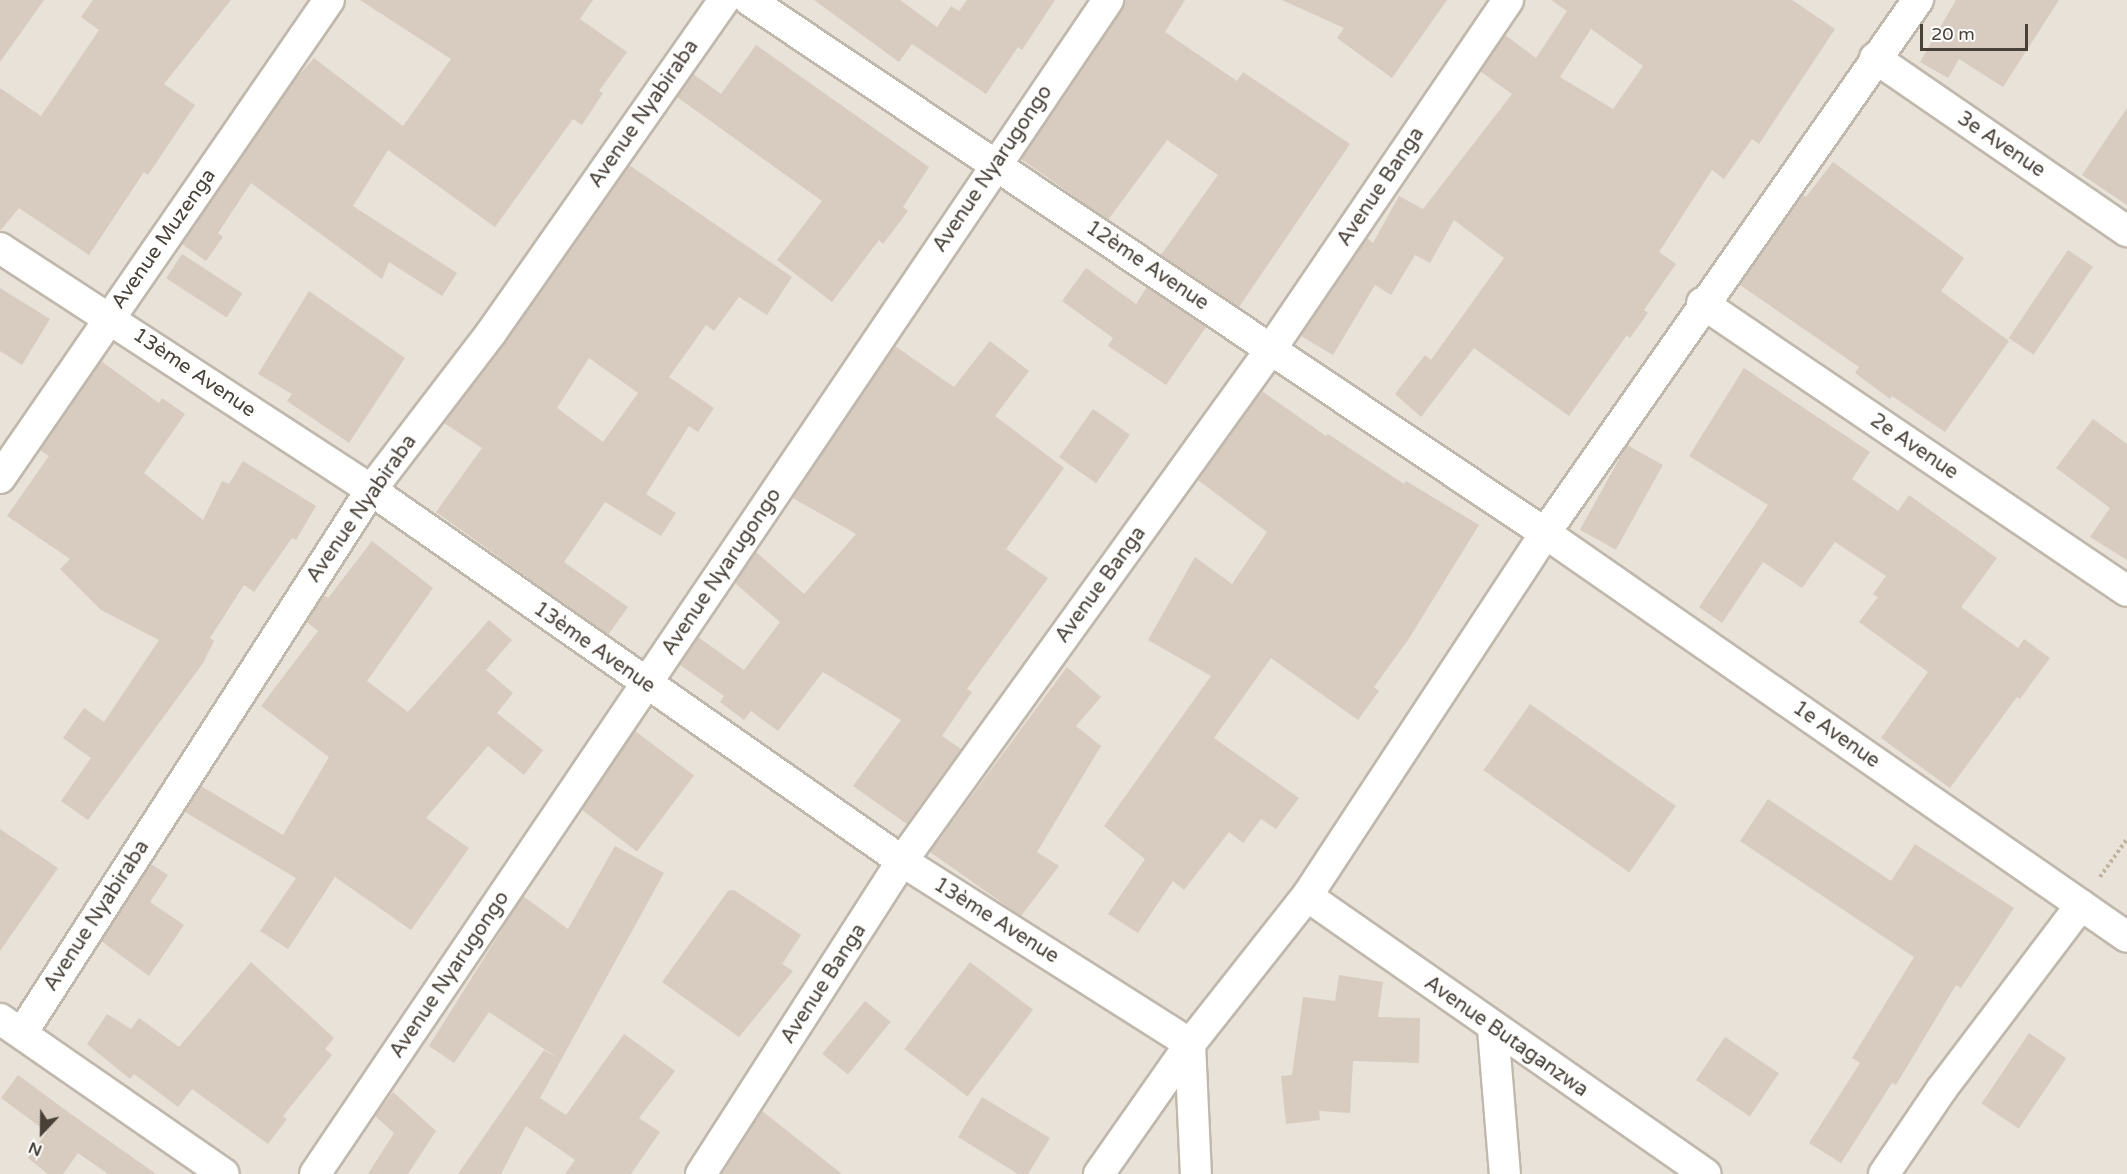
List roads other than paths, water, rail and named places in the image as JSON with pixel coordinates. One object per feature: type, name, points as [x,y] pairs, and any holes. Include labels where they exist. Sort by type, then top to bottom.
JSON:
[{"type":"street","name":"Avenue Nyabiraba","points":[[8,1030],[371,490],[491,333],[724,0]]},
{"type":"street","name":"12ème Avenue","points":[[749,0],[1545,533]]},
{"type":"street","name":"Avenue Nyarugongo","points":[[315,1174],[646,686],[995,164],[1108,0]]},
{"type":"street","name":"Avenue Banga","points":[[701,1174],[902,861],[1271,349],[1508,0]]},
{"type":"street","name":"Avenue Muzenga","points":[[0,478],[322,2]]},
{"type":"street","points":[[1099,1174],[1190,1044],[1307,897],[1545,533],[1702,303],[1875,58],[1905,5]]},
{"type":"street","name":"3e Avenue","points":[[1875,58],[2127,231]]},
{"type":"street","name":"13ème Avenue","points":[[0,248],[111,317],[371,490],[646,686],[902,861],[1190,1044]]},
{"type":"street","name":"2e Avenue","points":[[1702,303],[2127,591]]},
{"type":"street","name":"1e Avenue","points":[[1545,533],[2127,936]]},
{"type":"street","name":"Avenue Butaganzwa","points":[[1307,897],[1493,1029],[1706,1174]]},
{"type":"street","points":[[1884,1174],[1941,1090],[2081,905]]},
{"type":"street","points":[[1493,1029],[1505,1174]]},
{"type":"street","points":[[8,1030],[224,1174]]},
{"type":"street","points":[[1190,1044],[1196,1174]]}]
